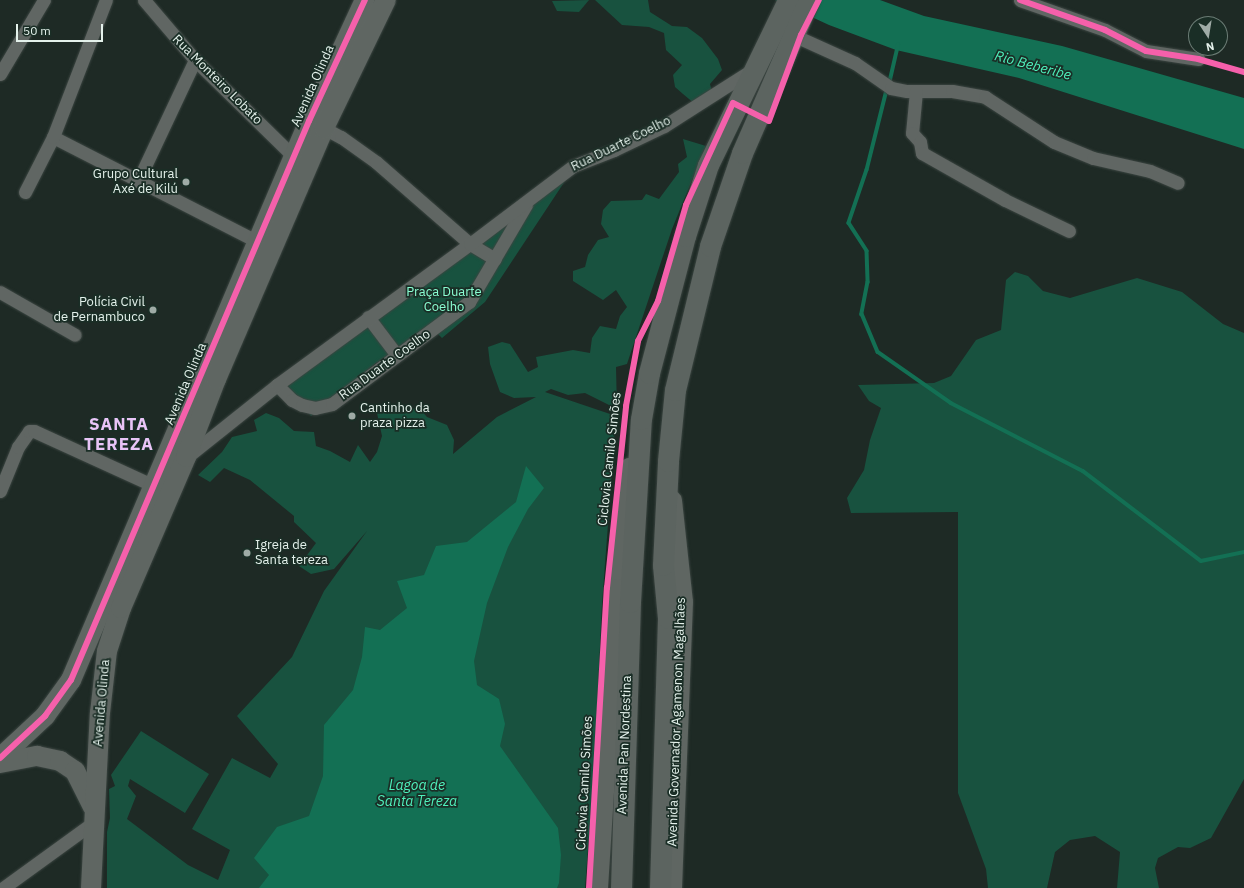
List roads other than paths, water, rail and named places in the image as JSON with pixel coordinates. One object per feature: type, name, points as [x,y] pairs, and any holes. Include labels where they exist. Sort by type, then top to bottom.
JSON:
[{"type":"highway","name":"Avenida Governador Agamenon Magalhães","points":[[660,888],[668,618],[663,565],[668,461],[675,390],[710,246],[742,152],[789,30],[788,0]]},
{"type":"highway","name":"Avenida Governador Agamenon Magalhães","points":[[630,602],[641,419],[651,366],[684,236],[708,166],[755,68],[789,30],[809,0]]},
{"type":"highway","name":"Avenida Pan Nordestina","points":[[620,888],[630,602]]},
{"type":"main road","name":"Avenida Olinda","points":[[92,888],[94,816],[106,651],[121,608],[186,457],[365,0]]},
{"type":"main road","name":"Avenida Olinda","points":[[0,758],[45,716],[71,680],[295,158],[317,124],[386,0]]},
{"type":"main road","name":"Avenida Governador Agamenon Magalhães","points":[[598,888],[622,529],[628,478],[641,419]]},
{"type":"main road","name":"Avenida Governador Agamenon Magalhães","points":[[668,461],[683,602],[672,888]]},
{"type":"main road","points":[[0,763],[37,756],[60,761],[75,771],[94,816]]},
{"type":"street","points":[[0,74],[44,0]]},
{"type":"street","points":[[24,192],[53,137],[106,0]]},
{"type":"street","name":"Rua Monteiro Lobato","points":[[144,0],[195,60],[295,158]]},
{"type":"street","points":[[1020,0],[1105,30],[1135,48],[1198,59]]},
{"type":"street","points":[[789,30],[855,63],[886,85],[916,92],[952,91],[985,97],[1054,142],[1093,158],[1150,171],[1178,183]]},
{"type":"street","points":[[138,181],[195,60]]},
{"type":"street","name":"Rua Duarte Coelho","points":[[186,457],[277,385],[368,317],[470,244],[580,161],[614,150],[664,126],[755,68]]},
{"type":"street","points":[[916,92],[912,133],[920,142],[922,153],[1005,200],[1069,231]]},
{"type":"street","points":[[317,124],[376,162],[470,244],[495,259]]},
{"type":"street","points":[[53,137],[258,242]]},
{"type":"street","name":"Rua Duarte Coelho","points":[[277,385],[292,400],[315,408],[322,408],[332,404],[396,354],[470,302],[530,198]]},
{"type":"street","points":[[0,292],[75,335]]},
{"type":"street","points":[[368,317],[396,354]]},
{"type":"street","points":[[0,491],[18,447],[29,431],[34,431],[154,486]]},
{"type":"street","points":[[3,888],[94,816]]},
{"type":"water","name":"Rio Beberibe","points":[[775,0],[880,0],[924,16],[1062,46],[1244,98],[1244,149],[1019,78],[896,50],[829,25]]},
{"type":"water","name":"Lagoa de Santa Tereza","points":[[526,466],[544,488],[528,509],[508,547],[487,603],[474,661],[477,685],[499,699],[505,724],[500,746],[558,828],[561,855],[559,883],[557,888],[259,888],[269,875],[254,858],[277,827],[309,816],[323,776],[324,725],[353,690],[362,657],[365,627],[380,630],[407,608],[397,581],[424,575],[436,546],[467,542],[516,502]]},
{"type":"waterway","points":[[889,84],[898,45]]},
{"type":"waterway","points":[[887,90],[867,170],[849,223],[867,251],[868,282],[862,314],[878,352],[951,403],[1083,471],[1201,561],[1244,552]]},
{"type":"place","name":"Grupo Cultural Axé de Kilú","points":[[186,182]]},
{"type":"place","name":"Polícia Civil de Pernambuco","points":[[153,310]]},
{"type":"place","name":"Cantinho da praza pizza","points":[[352,416]]},
{"type":"place","name":"Igreja de Santa tereza","points":[[247,553]]},
{"type":"district","name":"SANTA TEREZA","points":[[119,435]]},
{"type":"park label","name":"Praça Duarte Coelho","points":[[444,300]]}]
